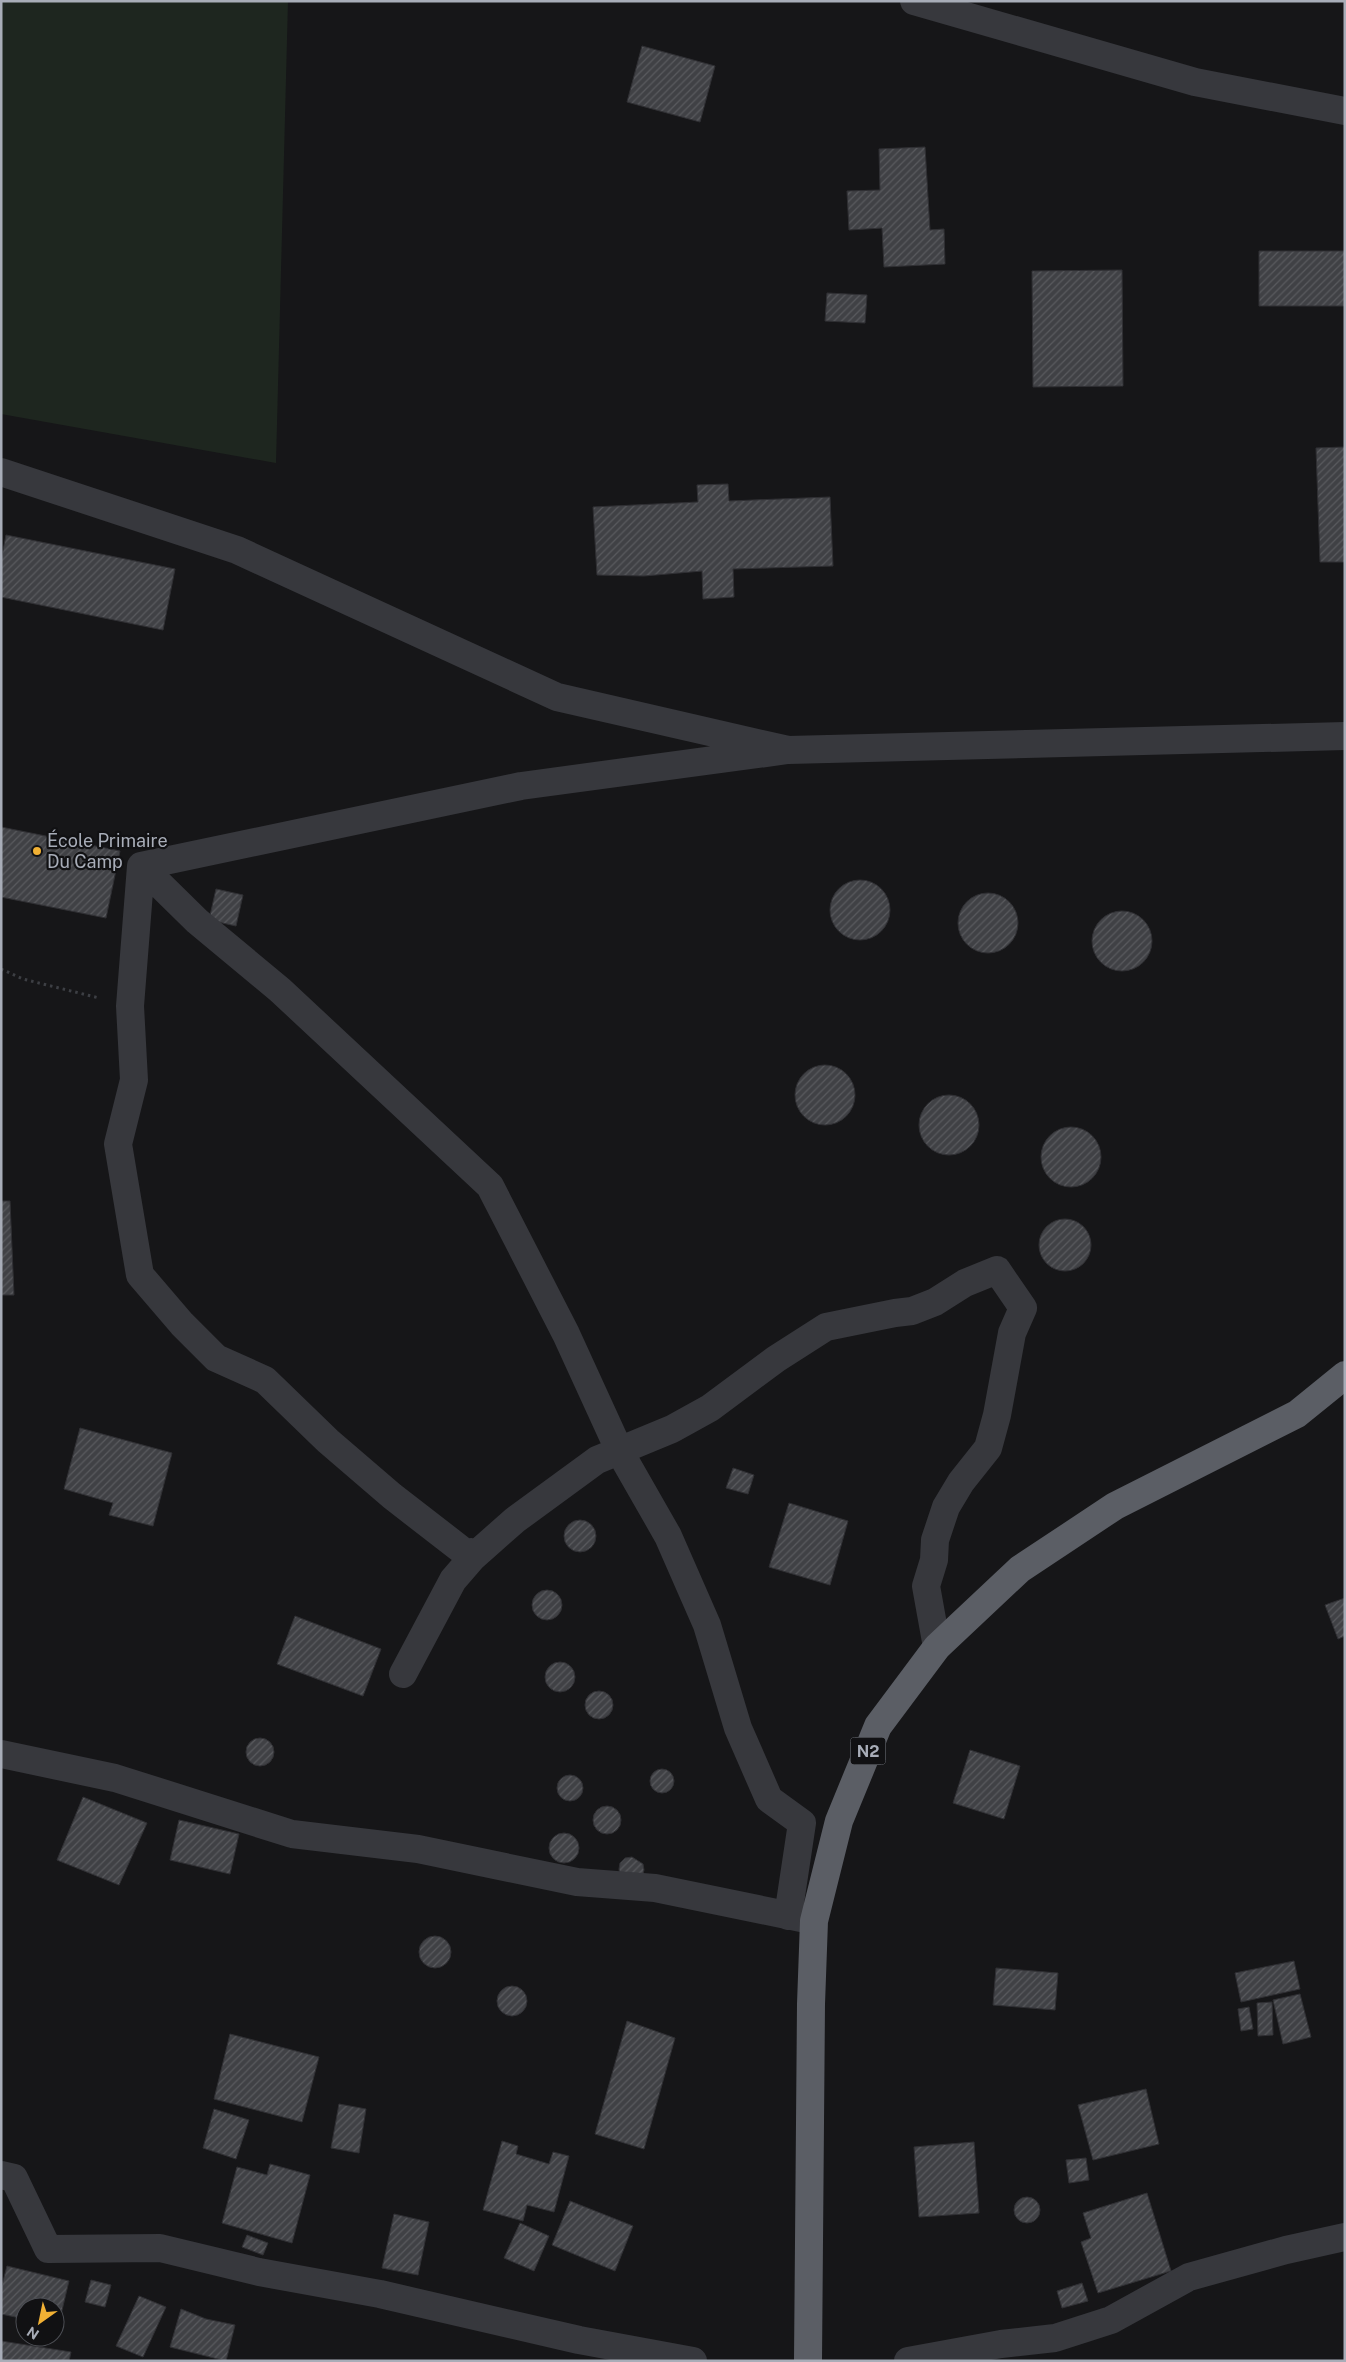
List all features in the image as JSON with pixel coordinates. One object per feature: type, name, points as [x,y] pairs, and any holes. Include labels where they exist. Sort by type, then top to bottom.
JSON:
[{"type":"highway","name":"N2","points":[[808,2361],[811,2004],[814,1921],[839,1821],[878,1726],[937,1647],[1028,1564],[1115,1506],[1297,1414],[1345,1376]]},
{"type":"street","points":[[914,1],[1195,82],[1345,111]]},
{"type":"street","points":[[1,472],[237,550],[557,697],[788,750]]},
{"type":"street","points":[[141,866],[520,786],[788,750],[1345,736]]},
{"type":"street","points":[[141,866],[130,1006],[134,1080],[118,1144],[140,1275],[182,1324],[216,1358],[265,1380],[328,1441],[385,1490],[472,1555]]},
{"type":"street","points":[[141,866],[197,921],[280,990],[490,1186],[566,1334],[620,1452],[668,1536],[707,1625],[738,1728],[770,1799],[802,1823],[788,1916]]},
{"type":"street","points":[[403,1674],[453,1580],[472,1555],[515,1520],[598,1460],[672,1429],[710,1408],[776,1359],[826,1327],[912,1311],[935,1302],[965,1283],[996,1270],[1023,1308],[1012,1333],[997,1416],[988,1448],[961,1482],[946,1508],[934,1540],[934,1560],[926,1586],[937,1647]]},
{"type":"street","points":[[1,1754],[115,1778],[292,1834],[418,1849],[577,1882],[655,1888],[814,1921]]},
{"type":"street","points":[[1,2175],[14,2178],[48,2248],[160,2248],[259,2272],[380,2294],[579,2340],[693,2361]]},
{"type":"street","points":[[908,2361],[1001,2344],[1055,2338],[1111,2320],[1189,2277],[1286,2250],[1345,2237]]},
{"type":"path","points":[[1,969],[23,979],[130,1006]]},
{"type":"shaded area","points":[[1,1],[288,1],[276,463],[1,414]]},
{"type":"building","points":[[642,46],[715,66],[700,122],[627,102]]},
{"type":"building","points":[[925,147],[930,230],[944,229],[945,264],[884,267],[882,228],[849,230],[847,191],[880,190],[879,149]]},
{"type":"building","points":[[1259,251],[1345,251],[1345,306],[1259,306]]},
{"type":"building","points":[[1122,270],[1123,386],[1033,387],[1032,271]]},
{"type":"building","points":[[827,293],[867,295],[865,323],[825,321]]},
{"type":"building","points":[[1345,447],[1345,562],[1320,562],[1316,448]]},
{"type":"building","points":[[728,484],[729,501],[830,497],[833,566],[733,569],[734,597],[703,599],[702,571],[644,576],[597,575],[593,507],[698,502],[697,485]]},
{"type":"building","points":[[6,535],[175,569],[163,630],[1,597],[1,561]]},
{"type":"building","points":[[1,827],[120,851],[106,918],[1,897]]},
{"type":"building","points":[[860,880],[877,885],[885,893],[890,910],[885,927],[877,935],[860,940],[843,935],[835,927],[830,910],[835,893],[843,885]]},
{"type":"building","points":[[216,889],[243,895],[236,926],[209,920]]},
{"type":"building","points":[[988,893],[1005,898],[1013,906],[1018,923],[1013,940],[1005,948],[988,953],[971,948],[963,940],[958,923],[963,906],[971,898]]},
{"type":"building","points":[[1122,911],[1139,916],[1147,924],[1152,941],[1147,958],[1139,966],[1122,971],[1105,966],[1097,958],[1092,941],[1097,924],[1105,916]]},
{"type":"building","points":[[825,1065],[842,1070],[850,1078],[855,1095],[850,1112],[842,1120],[825,1125],[808,1120],[800,1112],[795,1095],[800,1078],[808,1070]]},
{"type":"building","points":[[949,1095],[965,1100],[970,1104],[974,1109],[979,1125],[974,1141],[970,1146],[965,1150],[949,1155],[933,1150],[928,1146],[924,1141],[919,1125],[924,1109],[928,1104],[933,1100]]},
{"type":"building","points":[[1071,1127],[1088,1132],[1096,1140],[1101,1157],[1096,1174],[1088,1182],[1071,1187],[1054,1182],[1046,1174],[1041,1157],[1046,1140],[1054,1132]]},
{"type":"building","points":[[1,1201],[10,1201],[14,1295],[1,1295]]},
{"type":"building","points":[[1060,1219],[1070,1219],[1084,1226],[1091,1240],[1091,1250],[1084,1264],[1070,1271],[1060,1271],[1050,1267],[1043,1260],[1039,1250],[1039,1240],[1043,1230],[1050,1223]]},
{"type":"building","points":[[80,1428],[172,1453],[153,1526],[109,1515],[113,1503],[64,1489]]},
{"type":"building","points":[[733,1468],[754,1475],[748,1494],[726,1488]]},
{"type":"building","points":[[789,1503],[848,1521],[830,1585],[769,1567]]},
{"type":"building","points":[[580,1520],[586,1521],[591,1525],[595,1530],[595,1542],[591,1547],[586,1551],[580,1552],[574,1551],[569,1547],[565,1542],[564,1536],[565,1530],[569,1525],[574,1521]]},
{"type":"building","points":[[547,1590],[558,1594],[562,1605],[558,1616],[547,1620],[536,1616],[532,1605],[536,1594]]},
{"type":"building","points":[[1345,1598],[1345,1636],[1338,1639],[1325,1605]]},
{"type":"building","points":[[295,1616],[381,1649],[363,1696],[277,1664]]},
{"type":"building","points":[[560,1662],[571,1666],[575,1677],[571,1688],[560,1692],[549,1688],[545,1677],[549,1666]]},
{"type":"building","points":[[599,1691],[609,1695],[613,1705],[609,1715],[599,1719],[589,1715],[585,1705],[589,1695]]},
{"type":"building","points":[[260,1738],[270,1742],[274,1752],[270,1762],[260,1766],[250,1762],[246,1752],[250,1742]]},
{"type":"building","points":[[970,1750],[1020,1766],[1004,1819],[953,1803]]},
{"type":"building","points":[[662,1769],[671,1772],[674,1781],[671,1790],[662,1793],[653,1790],[650,1781],[653,1772]]},
{"type":"building","points":[[570,1775],[580,1778],[583,1788],[580,1798],[570,1801],[560,1798],[557,1788],[560,1778]]},
{"type":"building","points":[[83,1797],[147,1823],[119,1885],[57,1860]]},
{"type":"building","points":[[607,1806],[617,1810],[621,1820],[617,1830],[607,1834],[597,1830],[593,1820],[597,1810]]},
{"type":"building","points":[[179,1820],[239,1834],[230,1874],[170,1860]]},
{"type":"building","points":[[564,1833],[575,1837],[579,1848],[575,1859],[564,1863],[553,1859],[549,1848],[553,1837]]},
{"type":"building","points":[[632,1857],[643,1864],[642,1877],[620,1876],[620,1863],[625,1858]]},
{"type":"building","points":[[435,1936],[441,1937],[446,1941],[450,1946],[450,1958],[446,1963],[441,1967],[435,1968],[429,1967],[424,1963],[420,1958],[419,1952],[420,1946],[424,1941],[429,1937]]},
{"type":"building","points":[[1294,1961],[1300,1989],[1241,2002],[1235,1973]]},
{"type":"building","points":[[996,1968],[1058,1973],[1055,2010],[993,2005]]},
{"type":"building","points":[[512,1986],[523,1990],[527,2001],[523,2012],[512,2016],[501,2012],[497,2001],[501,1990]]},
{"type":"building","points":[[1300,1994],[1311,2037],[1283,2044],[1273,2000]]},
{"type":"building","points":[[1272,2002],[1273,2035],[1258,2036],[1257,2003]]},
{"type":"building","points":[[1249,2007],[1253,2029],[1241,2031],[1238,2009]]},
{"type":"building","points":[[627,2021],[675,2038],[644,2149],[595,2134]]},
{"type":"building","points":[[230,2034],[319,2057],[302,2122],[214,2099]]},
{"type":"building","points":[[1146,2089],[1159,2144],[1093,2160],[1078,2105]]},
{"type":"building","points":[[339,2104],[366,2109],[359,2153],[331,2148]]},
{"type":"building","points":[[214,2109],[249,2120],[236,2159],[203,2148]]},
{"type":"building","points":[[502,2141],[518,2146],[516,2154],[549,2164],[553,2152],[569,2156],[554,2212],[527,2205],[523,2221],[483,2210]]},
{"type":"building","points":[[974,2142],[979,2213],[919,2217],[914,2147]]},
{"type":"building","points":[[1086,2158],[1089,2180],[1069,2183],[1066,2160]]},
{"type":"building","points":[[270,2164],[310,2175],[292,2243],[222,2223],[237,2167],[267,2175]]},
{"type":"building","points":[[1147,2193],[1171,2271],[1098,2293],[1081,2242],[1091,2238],[1083,2213]]},
{"type":"building","points":[[1027,2197],[1037,2200],[1040,2210],[1037,2220],[1027,2223],[1017,2220],[1014,2210],[1017,2200]]},
{"type":"building","points":[[570,2201],[633,2226],[615,2271],[552,2245]]},
{"type":"building","points":[[394,2214],[429,2222],[418,2275],[382,2268]]},
{"type":"building","points":[[520,2223],[549,2236],[534,2271],[504,2258]]},
{"type":"building","points":[[247,2235],[268,2243],[263,2255],[242,2247]]},
{"type":"building","points":[[7,2266],[69,2281],[65,2298],[15,2297],[15,2317],[1,2314],[1,2289]]},
{"type":"building","points":[[91,2280],[111,2285],[105,2307],[85,2302]]},
{"type":"building","points":[[1082,2283],[1088,2301],[1062,2308],[1057,2291]]},
{"type":"building","points":[[139,2296],[166,2307],[143,2357],[116,2346]]},
{"type":"building","points":[[181,2309],[206,2319],[235,2325],[226,2361],[170,2347]]},
{"type":"building","points":[[1,2341],[15,2343],[15,2347],[39,2347],[71,2352],[69,2361],[1,2361]]},
{"type":"place","name":"École Primaire Du Camp","points":[[37,851]]}]
